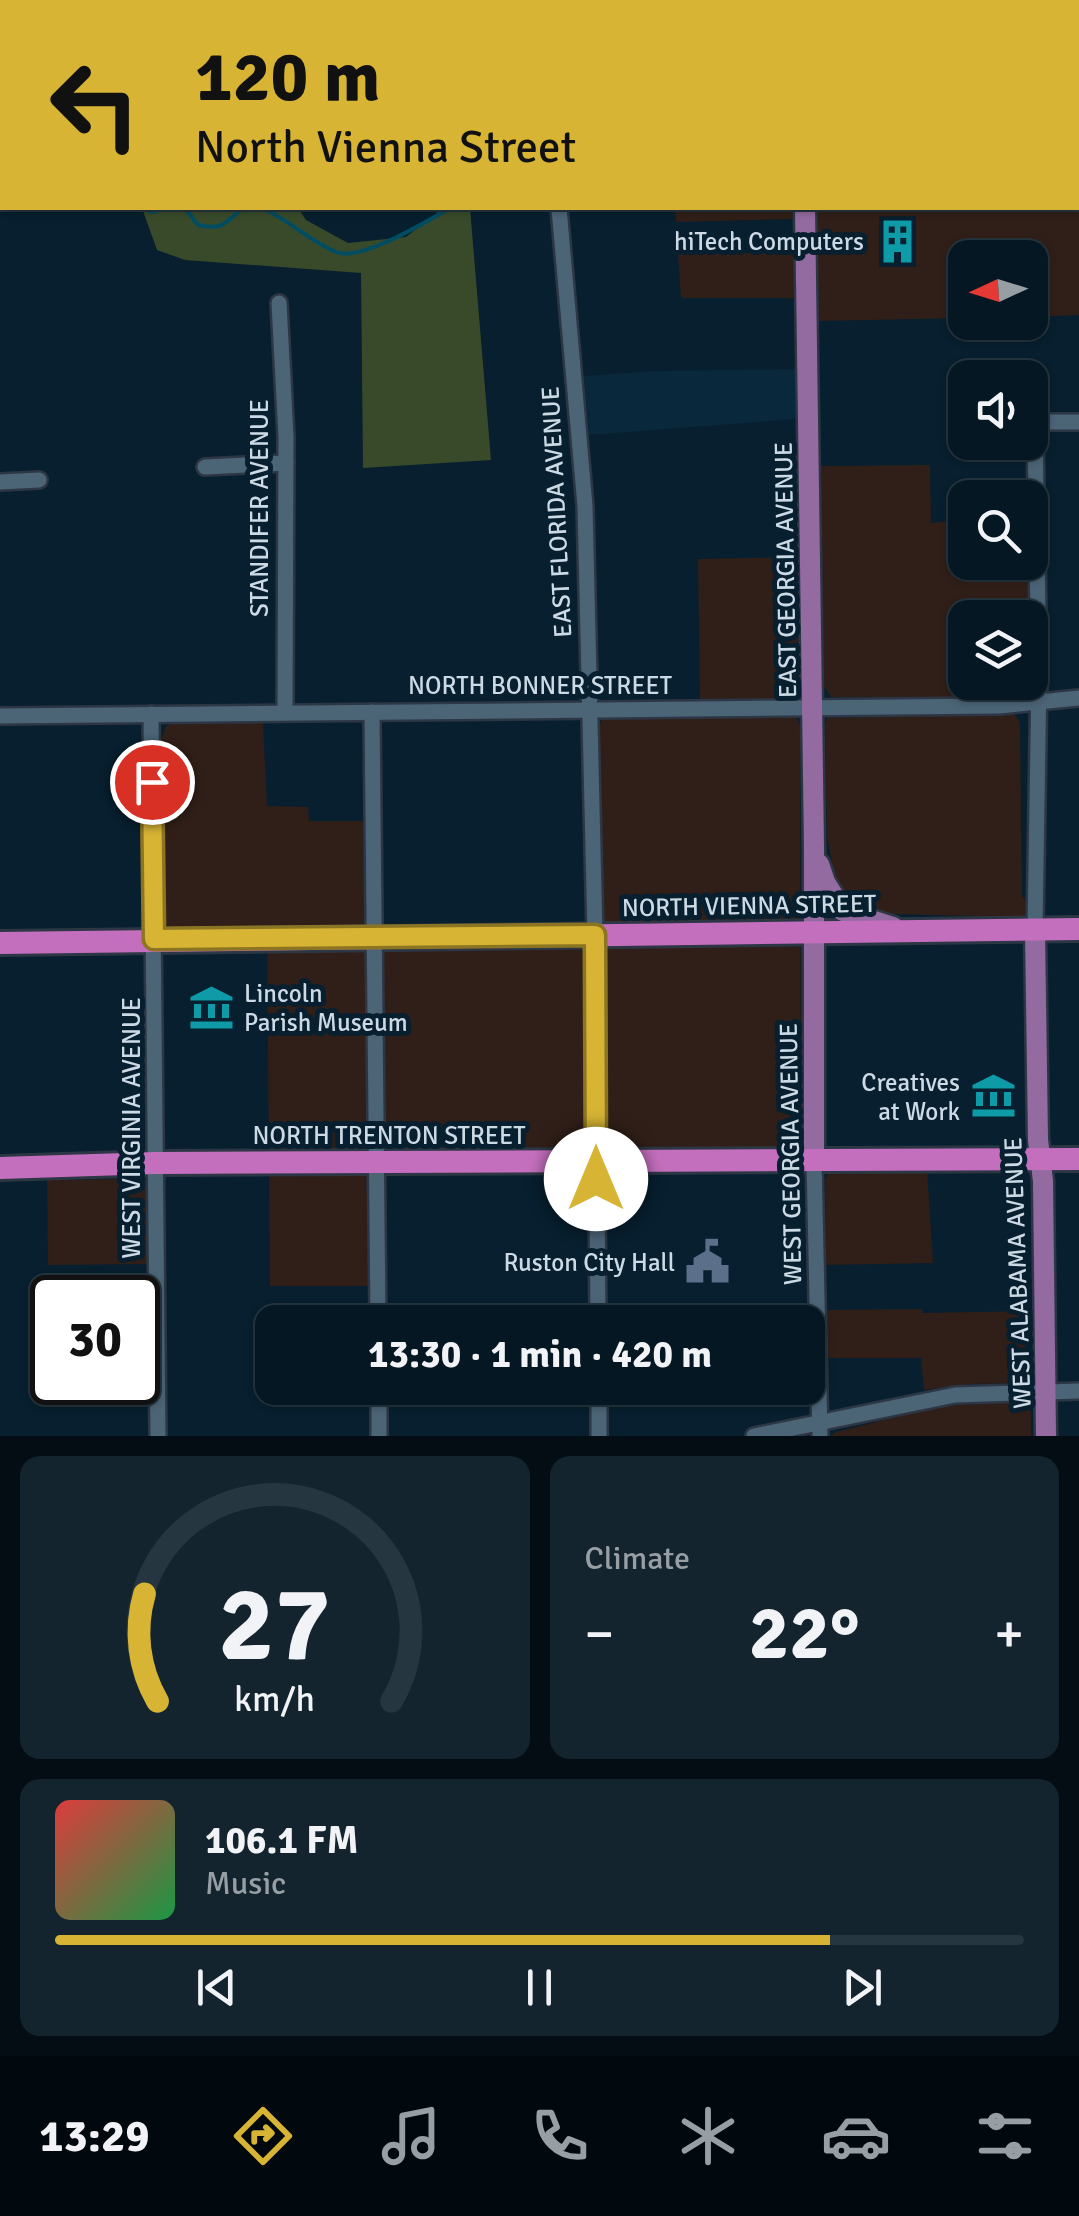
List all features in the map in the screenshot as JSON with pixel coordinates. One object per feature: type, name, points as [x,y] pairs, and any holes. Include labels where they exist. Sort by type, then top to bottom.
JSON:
[{"type":"highway","name":"NORTH VIENNA STREET","points":[[0,943],[1079,929]]},
{"type":"highway","name":"NORTH TRENTON STREET","points":[[0,1168],[156,1163],[1079,1159]]},
{"type":"main road","name":"EAST GEORGIA AVENUE","points":[[805,210],[813,932]]},
{"type":"main road","points":[[814,846],[825,882],[843,912],[882,925],[930,931]]},
{"type":"main road","name":"WEST ALABAMA AVENUE","points":[[1035,930],[1046,1436]]},
{"type":"main road","name":"WEST GEORGIA AVENUE","points":[[813,932],[814,1161]]},
{"type":"street","name":"EAST FLORIDA AVENUE","points":[[559,210],[585,506],[595,935],[598,1305]]},
{"type":"street","name":"STANDIFER AVENUE","points":[[279,303],[286,463],[285,712]]},
{"type":"street","points":[[1038,600],[1035,432],[1044,422],[1079,422]]},
{"type":"street","points":[[205,467],[286,463]]},
{"type":"street","points":[[0,482],[38,480]]},
{"type":"street","name":"NORTH BONNER STREET","points":[[1048,699],[1079,698]]},
{"type":"street","name":"NORTH BONNER STREET","points":[[0,716],[998,706],[1036,700]]},
{"type":"street","points":[[1035,930],[1036,700]]},
{"type":"street","points":[[372,712],[378,1305]]},
{"type":"street","name":"WEST VIRGINIA AVENUE","points":[[151,714],[158,1436]]},
{"type":"street","name":"WEST GEORGIA AVENUE","points":[[814,1161],[820,1430]]},
{"type":"street","points":[[754,1436],[820,1430],[955,1395],[1079,1391]]},
{"type":"street","points":[[379,1405],[379,1436]]},
{"type":"street","points":[[599,1405],[599,1436]]},
{"type":"shaded area","points":[[675,210],[793,210],[793,219],[676,222]]},
{"type":"shaded area","points":[[817,210],[1079,210],[1079,315],[1048,316],[1048,240],[948,240],[948,318],[819,321]]},
{"type":"shaded area","points":[[793,252],[794,298],[681,298],[678,254]]},
{"type":"shaded area","points":[[795,369],[795,419],[589,435],[584,376]]},
{"type":"shaded area","points":[[930,465],[931,523],[948,521],[948,580],[1028,580],[1029,600],[948,600],[948,697],[831,697],[824,687],[821,466]]},
{"type":"shaded area","points":[[797,557],[799,692],[791,699],[700,700],[698,559]]},
{"type":"shaded area","points":[[1014,714],[1020,722],[1022,896],[1027,903],[1024,918],[1010,921],[892,914],[848,902],[836,886],[827,836],[827,718]]},
{"type":"shaded area","points":[[796,717],[800,726],[801,1145],[792,1149],[367,1156],[369,1286],[270,1286],[267,929],[172,928],[163,923],[161,739],[166,726],[177,722],[263,723],[267,806],[308,807],[309,821],[368,821],[370,950],[601,948],[601,721]]},
{"type":"shaded area","points":[[927,1169],[933,1263],[826,1265],[825,1180],[829,1173]]},
{"type":"shaded area","points":[[141,1179],[149,1183],[150,1264],[48,1265],[47,1180]]},
{"type":"shaded area","points":[[922,1309],[922,1313],[1026,1311],[1026,1379],[1019,1383],[924,1390],[921,1358],[827,1358],[827,1310]]},
{"type":"shaded area","points":[[1022,1402],[1031,1412],[1031,1436],[830,1436],[940,1406]]},
{"type":"green space","points":[[143,210],[299,210],[306,220],[348,243],[406,237],[440,210],[470,210],[491,460],[363,468],[361,273],[185,260],[157,250]]},
{"type":"waterway","points":[[147,210],[159,210]]},
{"type":"waterway","points":[[187,210],[198,225],[213,227],[224,224],[241,210]]},
{"type":"waterway","points":[[266,210],[326,247],[347,254],[394,239],[446,210]]},
{"type":"place","name":"hiTech Computers","points":[[897,241]]},
{"type":"place","name":"Lincoln Parish Museum","points":[[211,1007]]},
{"type":"place","name":"Creatives at Work","points":[[993,1096]]},
{"type":"place","name":"Ruston City Hall","points":[[708,1262]]},
{"type":"route","points":[[152,782],[154,939],[595,935],[596,1179]]}]
